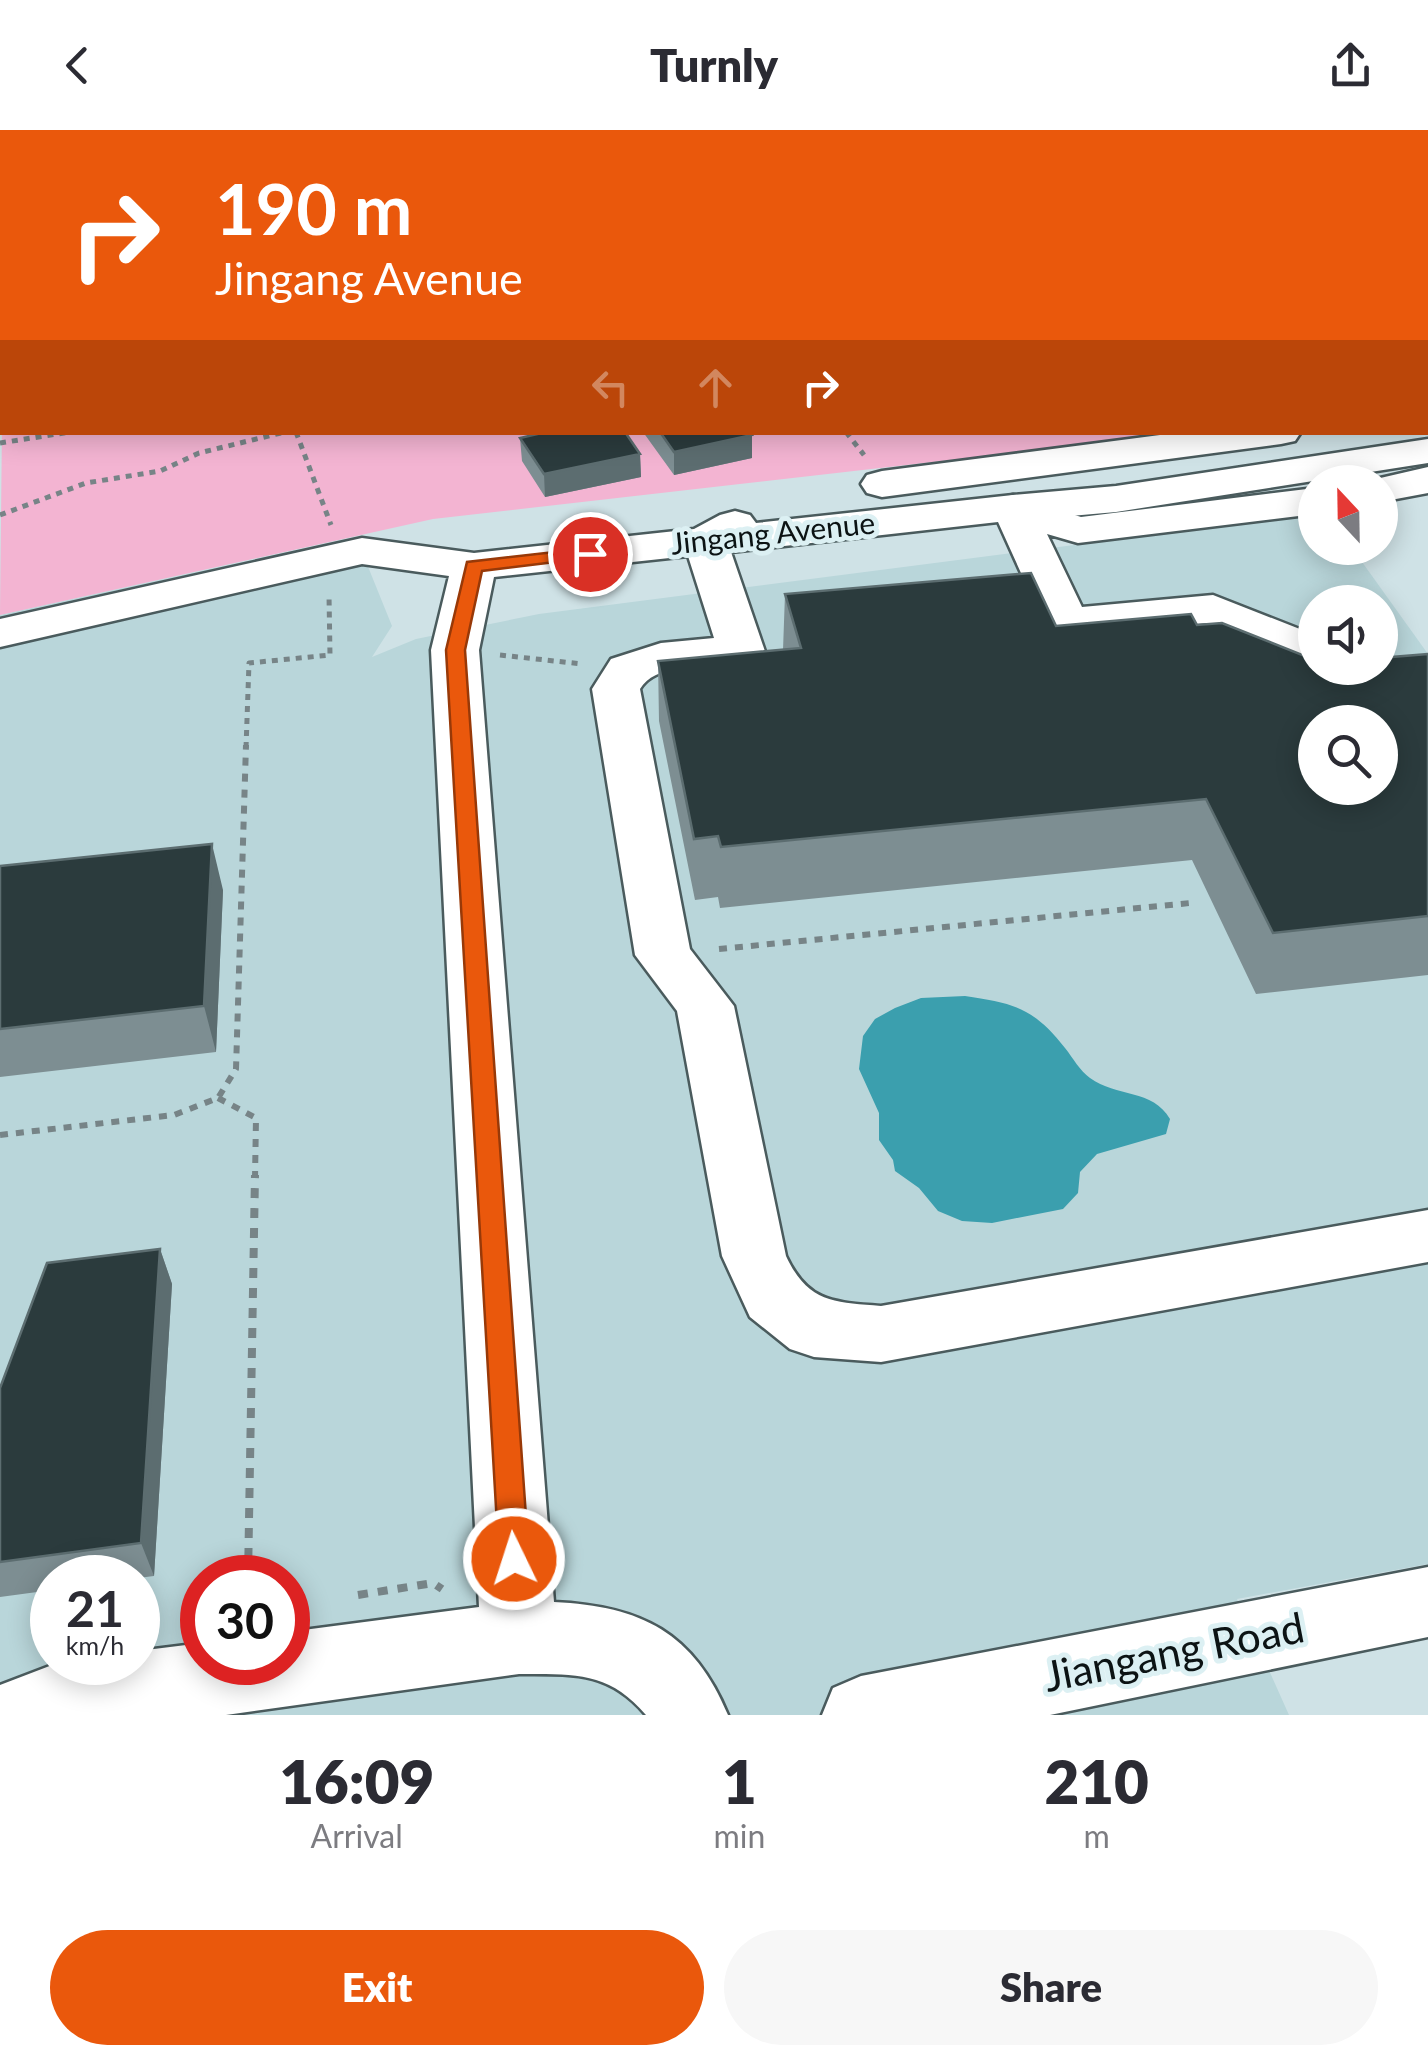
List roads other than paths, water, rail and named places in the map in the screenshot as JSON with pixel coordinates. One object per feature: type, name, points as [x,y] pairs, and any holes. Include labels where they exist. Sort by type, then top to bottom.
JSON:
[{"type":"street","points":[[795,695],[761,686],[747,668],[706,541],[784,496],[1264,435]]},
{"type":"street","points":[[1109,492],[1400,435]]},
{"type":"street","points":[[1109,492],[1428,451]]},
{"type":"street","points":[[1398,486],[1428,480]]},
{"type":"street","name":"Jingang Avenue","points":[[0,633],[362,551],[474,566],[1013,508],[1109,492]]},
{"type":"street","points":[[1013,508],[1078,530],[1298,504]]},
{"type":"street","points":[[1013,508],[1076,644],[1069,663],[1041,673]]},
{"type":"street","points":[[474,566],[456,650],[519,1638]]},
{"type":"street","points":[[1066,622],[1213,609],[1298,645]]},
{"type":"street","points":[[741,650],[661,657],[628,669],[616,688],[663,954],[705,1006],[754,1256],[773,1298],[814,1329],[881,1334],[1428,1236]]},
{"type":"street","name":"Jiangang Road","points":[[861,1715],[1428,1602]]},
{"type":"street","points":[[20,1715],[65,1698],[519,1638],[586,1637],[636,1654],[680,1692],[689,1715]]},
{"type":"water","points":[[965,996],[997,1001],[1032,1016],[1054,1035],[1090,1078],[1163,1109],[1170,1119],[1166,1134],[1097,1154],[1080,1172],[1078,1193],[1063,1209],[992,1223],[962,1221],[938,1211],[919,1188],[895,1171],[893,1160],[879,1140],[879,1113],[859,1069],[863,1036],[875,1019],[895,1008],[921,998]]}]
